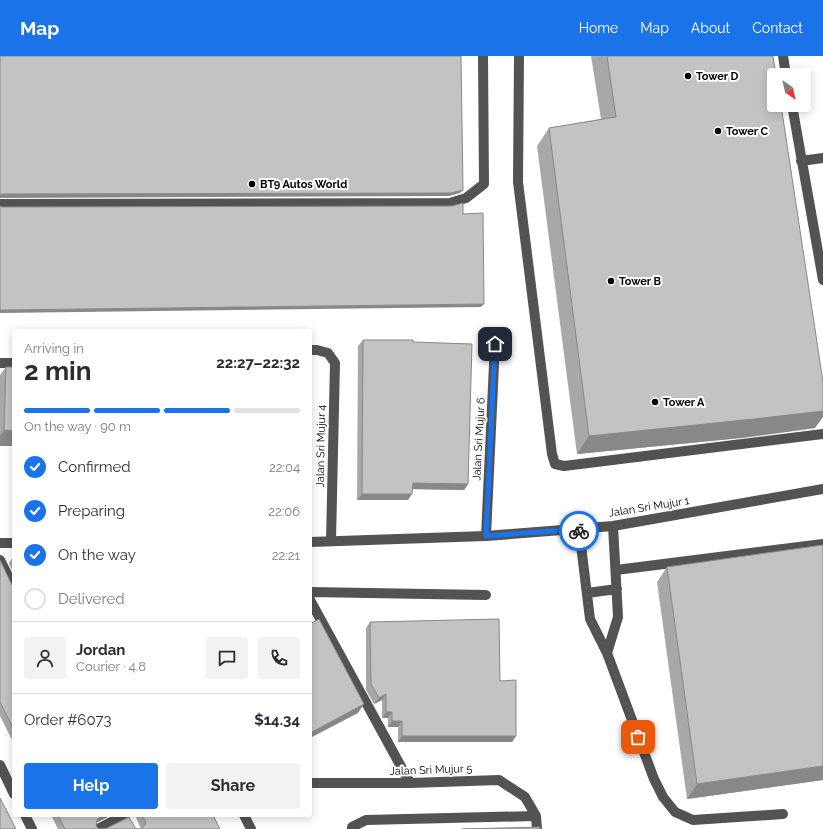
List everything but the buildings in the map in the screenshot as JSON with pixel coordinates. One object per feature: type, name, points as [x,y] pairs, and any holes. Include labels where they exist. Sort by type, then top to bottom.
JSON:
[{"type":"street","points":[[0,204],[450,203],[466,198],[484,184],[483,56]]},
{"type":"street","points":[[519,56],[518,182],[552,454],[555,464],[564,466],[823,434]]},
{"type":"street","points":[[783,56],[785,68]]},
{"type":"street","points":[[793,112],[823,280]]},
{"type":"street","points":[[801,161],[823,158]]},
{"type":"street","name":"Jalan Sri Mujur 6","points":[[486,536],[495,344]]},
{"type":"street","name":"Jalan Sri Mujur 4","points":[[312,350],[328,352],[335,363],[331,541]]},
{"type":"street","points":[[0,363],[12,363]]},
{"type":"street","name":"Jalan Sri Mujur 1","points":[[312,542],[486,536],[613,526],[823,489]]},
{"type":"street","points":[[607,653],[618,617],[613,526]]},
{"type":"street","points":[[579,529],[590,619],[607,653],[654,779],[663,797],[675,812],[692,820],[783,814]]},
{"type":"street","points":[[0,543],[12,543]]},
{"type":"street","points":[[616,570],[823,544]]},
{"type":"street","points":[[0,560],[12,584]]},
{"type":"street","points":[[587,593],[617,589]]},
{"type":"street","points":[[312,592],[486,595]]},
{"type":"street","points":[[312,604],[410,783]]},
{"type":"street","points":[[0,766],[12,790]]},
{"type":"street","name":"Jalan Sri Mujur 5","points":[[312,783],[410,783],[499,780],[525,797],[536,816]]},
{"type":"street","points":[[352,829],[352,826],[366,820],[536,816],[537,829]]},
{"type":"street","points":[[26,817],[32,829]]},
{"type":"street","points":[[98,829],[128,817]]},
{"type":"street","points":[[245,817],[251,829]]},
{"type":"way so far","points":[[579,531],[590,619],[607,653],[638,737]]},
{"type":"place","name":"Tower D","points":[[688,76]]},
{"type":"place","name":"Tower C","points":[[718,131]]},
{"type":"place","name":"BT9 Autos World","points":[[252,184]]},
{"type":"place","name":"Tower B","points":[[611,281]]},
{"type":"place","name":"Tower A","points":[[655,402]]},
{"type":"route","points":[[495,344],[486,536],[579,529],[579,531]]}]
